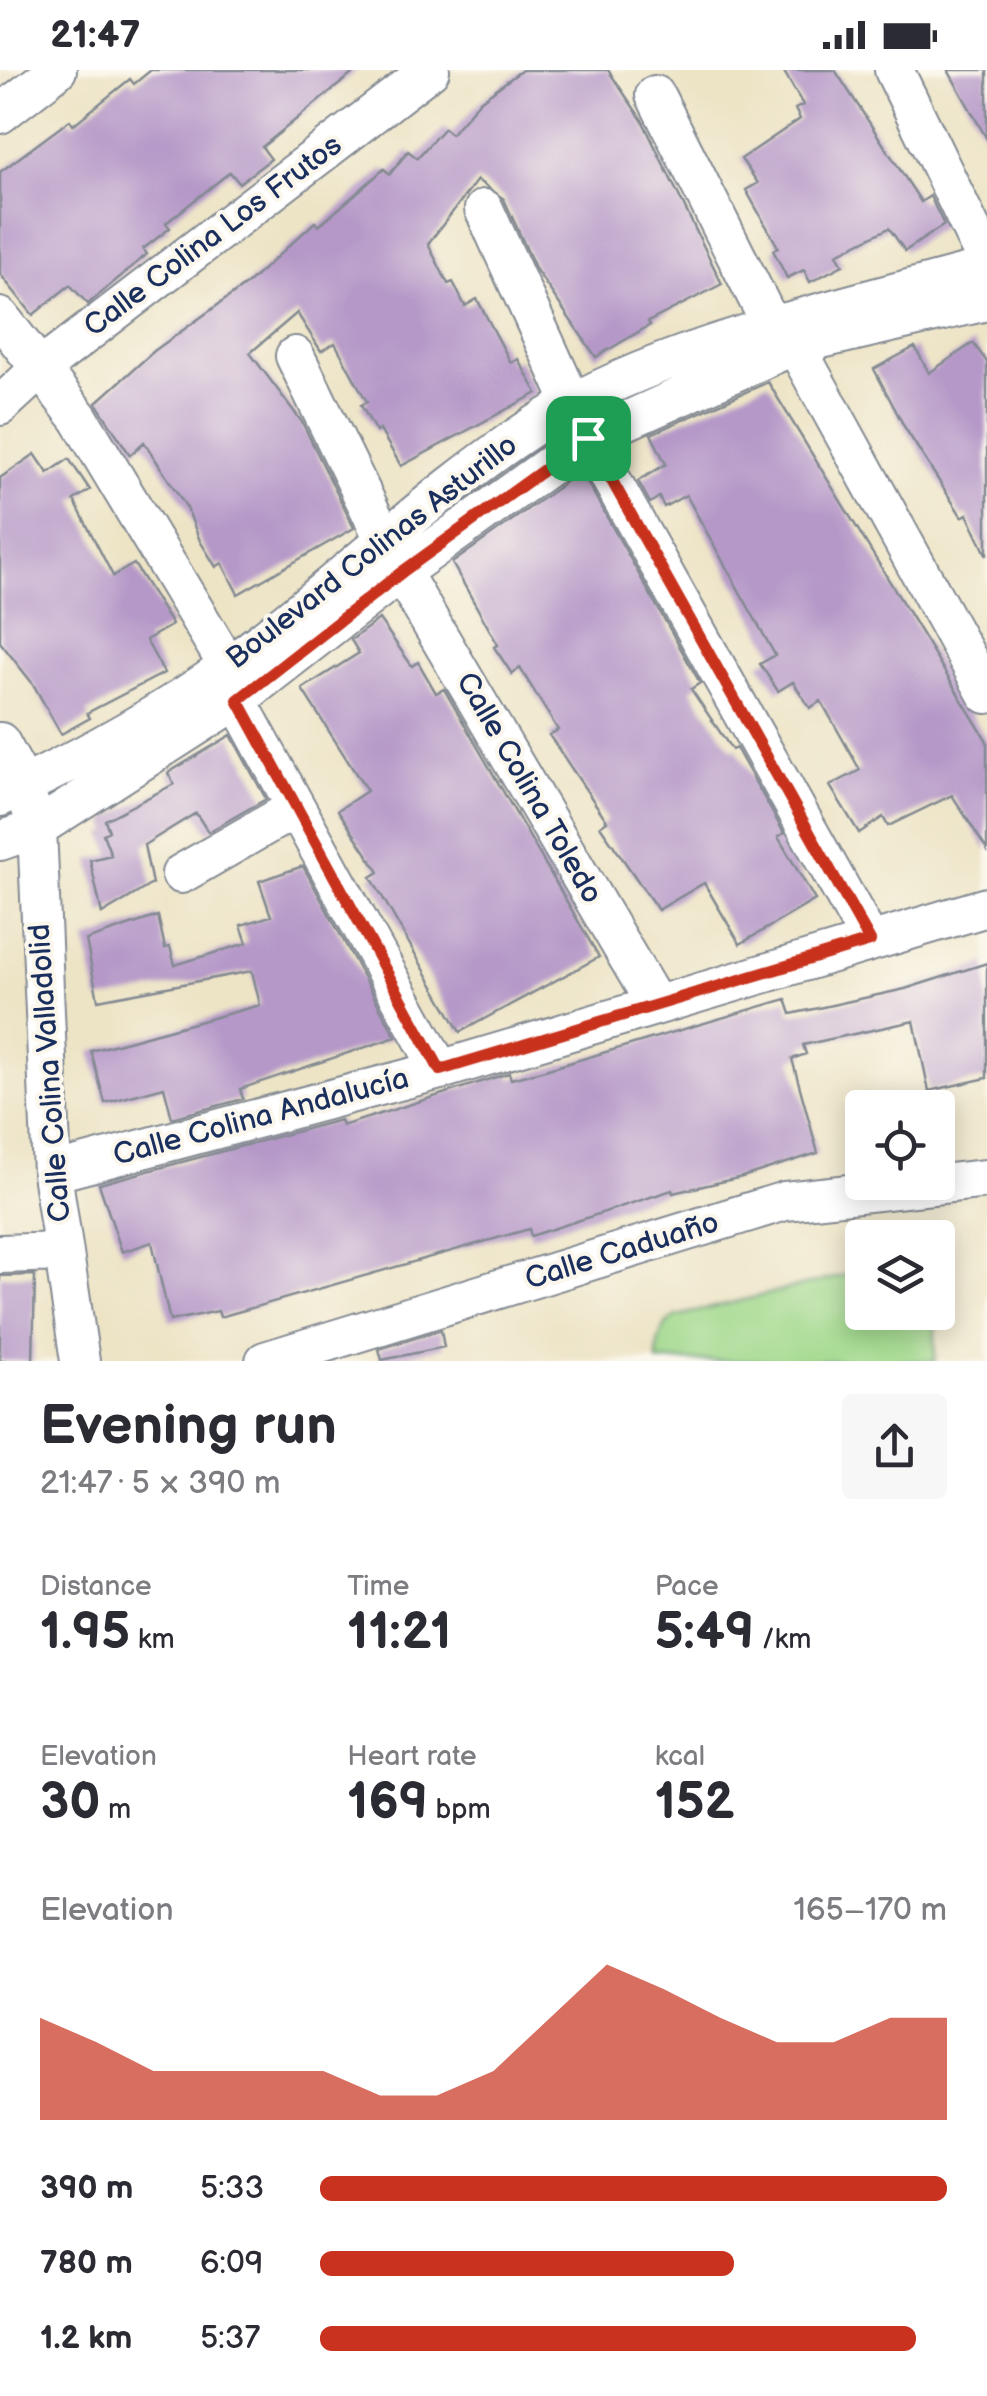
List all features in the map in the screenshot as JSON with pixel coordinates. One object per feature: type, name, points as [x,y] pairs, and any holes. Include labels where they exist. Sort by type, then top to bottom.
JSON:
[{"type":"street","points":[[0,114],[57,70]]},
{"type":"street","name":"Calle Colina Los Frutos","points":[[0,406],[41,368],[430,70]]},
{"type":"street","points":[[894,70],[987,265]]},
{"type":"street","points":[[655,95],[784,337],[987,694]]},
{"type":"street","points":[[484,209],[580,421],[870,941]]},
{"type":"street","name":"Boulevard Colinas Asturillo","points":[[784,337],[987,265]]},
{"type":"street","name":"Boulevard Colinas Asturillo","points":[[0,840],[36,828],[233,683],[393,555],[518,438],[580,421],[714,346],[987,301]]},
{"type":"street","points":[[0,316],[79,418],[233,683],[294,809],[440,1070]]},
{"type":"street","name":"Calle Colina Toledo","points":[[296,356],[393,555],[656,1005]]},
{"type":"street","name":"Boulevard Colinas Asturillo","points":[[12,792],[233,683]]},
{"type":"street","name":"Calle Colina Valladolid","points":[[0,742],[12,792],[36,828],[52,1173],[80,1361]]},
{"type":"street","points":[[182,874],[294,809]]},
{"type":"street","name":"Calle Colina Andalucía","points":[[52,1173],[440,1070],[987,907]]},
{"type":"street","name":"Calle Caduaño","points":[[265,1361],[785,1202],[987,1179]]},
{"type":"street","points":[[0,1254],[62,1252]]},
{"type":"green space","points":[[845,1275],[845,1330],[935,1330],[935,1361],[657,1361],[660,1336],[674,1317]]},
{"type":"building","points":[[151,70],[357,70],[262,147],[271,159],[239,183],[230,172],[166,223],[170,228],[143,249],[147,254],[88,304],[70,285],[33,315],[0,274],[0,172],[70,120],[73,125],[130,79],[134,84]]},
{"type":"building","points":[[522,70],[608,70],[642,120],[722,284],[648,322],[650,325],[596,357],[536,270],[504,199],[477,180],[428,244],[448,284],[453,282],[465,306],[477,299],[511,363],[518,359],[537,393],[401,466],[361,405],[367,402],[335,343],[321,351],[297,313],[250,353],[302,422],[354,528],[238,594],[222,563],[216,567],[187,508],[144,442],[130,455],[96,403],[154,351],[247,284],[315,222],[319,226],[384,169],[390,174],[408,151],[417,158],[444,128],[451,134],[480,101]]},
{"type":"building","points":[[783,70],[835,70],[921,202],[930,196],[944,225],[905,251],[889,228],[837,254],[843,265],[810,282],[804,270],[787,278],[773,250],[778,247],[746,190],[758,183],[741,159],[800,119],[795,109],[803,105]]},
{"type":"building","points":[[948,70],[987,70],[987,139]]},
{"type":"building","points":[[973,343],[987,362],[987,556],[967,514],[962,517],[905,428],[874,369],[915,347],[929,373]]},
{"type":"building","points":[[768,382],[987,741],[987,850],[952,795],[888,826],[883,817],[859,833],[830,786],[860,770],[821,701],[810,708],[793,682],[778,691],[760,664],[775,655],[686,495],[664,507],[659,497],[650,503],[638,481],[666,464],[651,434]]},
{"type":"building","points":[[35,454],[48,473],[69,459],[90,490],[74,500],[113,576],[134,564],[172,625],[146,640],[164,673],[87,713],[90,718],[61,734],[33,684],[0,642],[0,478]]},
{"type":"building","points":[[581,471],[700,683],[691,689],[732,750],[736,748],[784,833],[778,837],[815,900],[740,944],[704,883],[658,910],[600,826],[607,821],[549,735],[558,730],[520,668],[512,674],[494,647],[498,645],[452,563]]},
{"type":"building","points":[[379,619],[412,666],[418,662],[436,693],[444,689],[599,957],[460,1032],[371,877],[379,872],[338,810],[367,791],[302,689],[359,653],[351,640]]},
{"type":"building","points":[[231,735],[266,799],[208,832],[196,813],[144,845],[152,884],[102,914],[90,860],[111,855],[103,834],[109,831],[105,820],[174,784],[168,773]]},
{"type":"building","points":[[303,866],[396,1037],[240,1089],[243,1099],[172,1118],[164,1087],[105,1103],[91,1051],[260,1005],[252,971],[98,1000],[86,940],[158,916],[165,948],[170,947],[175,965],[247,943],[241,925],[271,916],[259,881]]},
{"type":"building","points":[[987,963],[987,1078],[929,1090],[914,1021],[803,1045],[806,1054],[792,1059],[818,1153],[742,1177],[673,1193],[672,1190],[531,1236],[529,1229],[220,1317],[218,1311],[170,1321],[152,1242],[122,1252],[99,1184],[340,1120],[342,1126],[509,1073],[511,1079],[545,1070],[786,999],[791,1014],[905,989]]},
{"type":"building","points":[[35,1275],[33,1361],[0,1361],[0,1276]]},
{"type":"building","points":[[441,1330],[444,1347],[382,1360],[379,1349]]},
{"type":"route","points":[[588,438],[870,941],[440,1070],[294,809],[238,700],[402,572],[588,438]]}]
